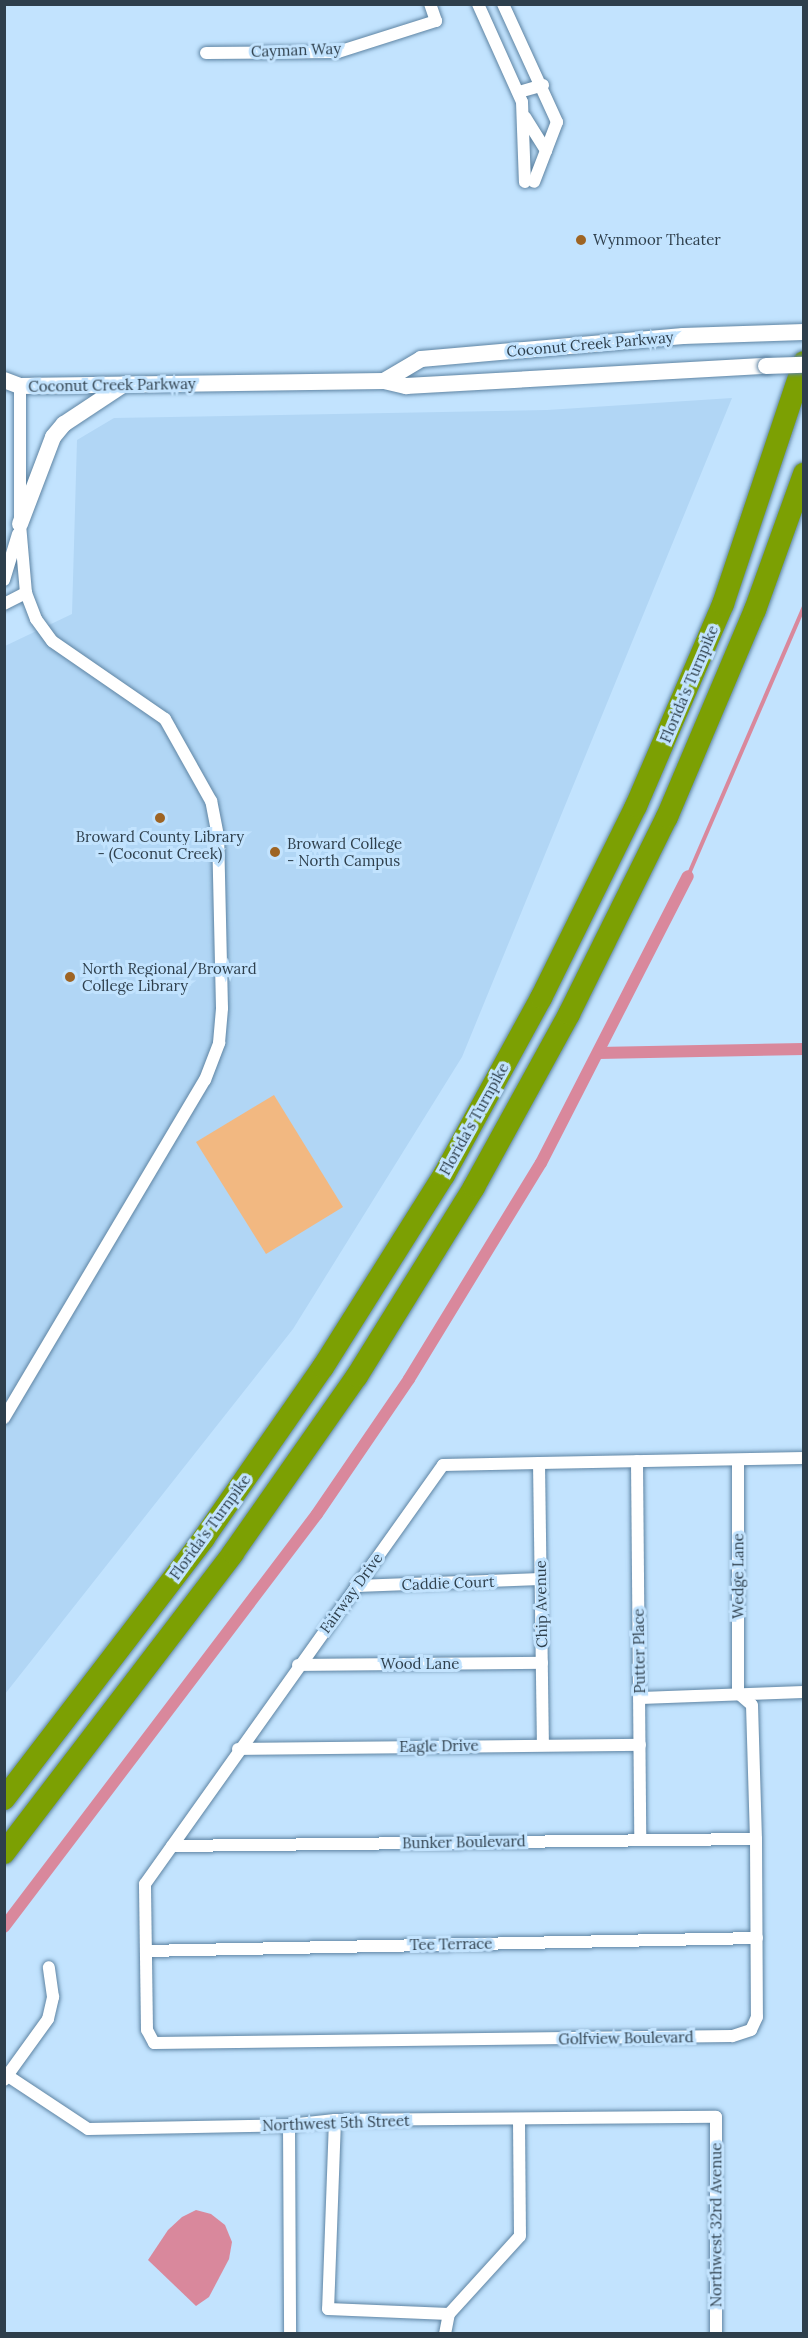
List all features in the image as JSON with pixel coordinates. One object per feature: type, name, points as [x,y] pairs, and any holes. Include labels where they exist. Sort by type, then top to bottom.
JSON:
[{"type":"highway","name":"Florida's Turnpike","points":[[4,1800],[244,1481],[323,1367],[450,1164],[542,998],[636,806],[723,604],[804,364]]},
{"type":"highway","points":[[4,1853],[233,1553],[357,1376],[474,1187],[569,1014],[667,817],[755,610],[804,474]]},
{"type":"main road","name":"Coconut Creek Parkway","points":[[384,381],[421,359],[595,342],[804,332]]},
{"type":"main road","name":"Coconut Creek Parkway","points":[[10,387],[384,381],[406,386],[804,364]]},
{"type":"main road","points":[[20,524],[53,437],[64,423],[123,386]]},
{"type":"street","name":"Cayman Way","points":[[206,53],[338,52],[436,21],[430,4]]},
{"type":"street","points":[[478,4],[519,92],[530,182],[546,151],[556,122],[543,85],[503,4]]},
{"type":"street","points":[[493,36],[515,30]]},
{"type":"street","points":[[519,92],[543,85]]},
{"type":"street","points":[[523,114],[546,151]]},
{"type":"street","points":[[4,1418],[205,1080],[219,1042],[222,1008],[218,836],[211,801],[165,719],[52,642],[36,619],[26,593],[10,387]]},
{"type":"street","points":[[4,580],[20,524]]},
{"type":"street","points":[[4,604],[26,593]]},
{"type":"street","name":"Fairway Drive","points":[[154,2043],[147,2030],[145,1884],[225,1776],[238,1749],[443,1465],[804,1458]]},
{"type":"street","name":"Wedge Lane","points":[[738,1460],[738,1692]]},
{"type":"street","name":"Putter Place","points":[[637,1461],[640,1840]]},
{"type":"street","name":"Chip Avenue","points":[[540,1463],[543,1745]]},
{"type":"street","name":"Caddie Court","points":[[356,1586],[541,1580]]},
{"type":"street","name":"Wood Lane","points":[[298,1665],[542,1663]]},
{"type":"street","points":[[640,1698],[738,1692],[804,1692]]},
{"type":"street","name":"Golfview Boulevard","points":[[154,2043],[732,2036],[751,2030],[757,2017],[756,1839],[752,1705],[738,1692]]},
{"type":"street","name":"Eagle Drive","points":[[238,1749],[640,1745]]},
{"type":"street","name":"Bunker Boulevard","points":[[172,1846],[756,1839]]},
{"type":"street","name":"Tee Terrace","points":[[146,1951],[757,1938]]},
{"type":"street","points":[[6,2078],[48,2019],[53,1997],[49,1967]]},
{"type":"street","name":"Northwest 5th Street","points":[[6,2078],[88,2129],[289,2125],[334,2120],[716,2117]]},
{"type":"street","name":"Northwest 32rd Avenue","points":[[716,2117],[716,2334]]},
{"type":"street","points":[[334,2120],[328,2309],[449,2314]]},
{"type":"street","points":[[445,2334],[449,2314],[520,2236],[519,2120]]},
{"type":"street","points":[[289,2125],[290,2334]]},
{"type":"shaded area","name":"Broward College - North Campus","points":[[732,398],[462,1057],[293,1329],[5,1694],[5,646],[72,614],[77,440],[114,418],[547,410]]},
{"type":"shaded area","points":[[274,1095],[343,1207],[266,1254],[196,1142]]},
{"type":"shaded area","points":[[196,2210],[211,2214],[225,2225],[232,2242],[229,2259],[209,2297],[196,2306],[148,2260],[168,2230],[182,2217]]},
{"type":"waterway","points":[[688,876],[804,607]]},
{"type":"waterway","points":[[4,1927],[317,1514],[409,1379],[541,1163],[688,876]]},
{"type":"waterway","points":[[598,1053],[804,1049]]},
{"type":"place","name":"Wynmoor Theater","points":[[581,240]]},
{"type":"place","name":"Broward County Library - (Coconut Creek)","points":[[160,818]]},
{"type":"place","name":"Broward College - North Campus","points":[[275,852]]},
{"type":"place","name":"North Regional/Broward College Library","points":[[70,977]]}]
